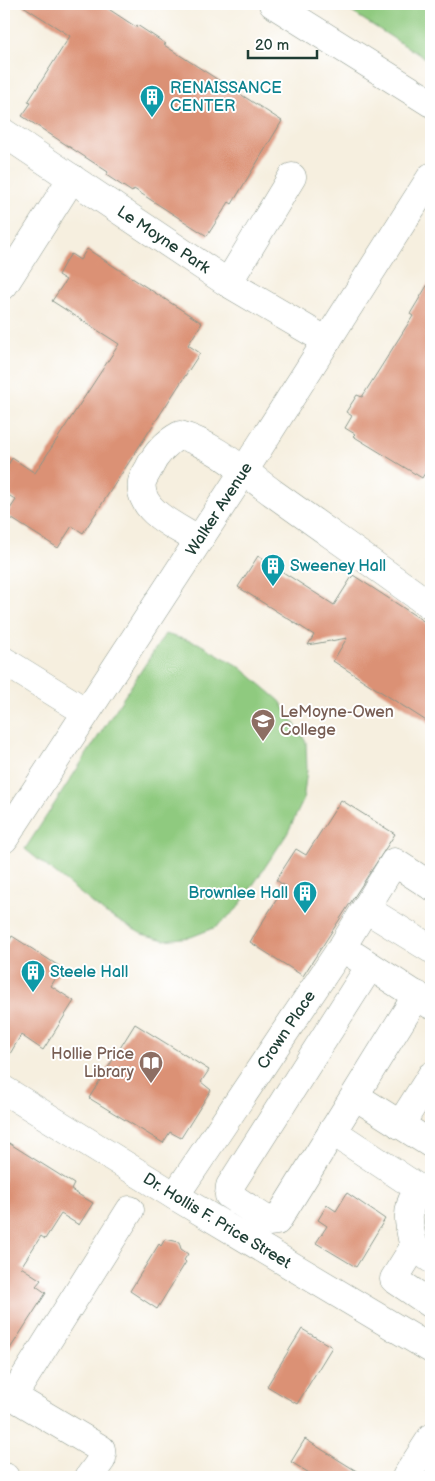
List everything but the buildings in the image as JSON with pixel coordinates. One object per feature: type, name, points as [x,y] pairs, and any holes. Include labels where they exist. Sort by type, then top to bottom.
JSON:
[{"type":"street","points":[[273,4],[431,103]]},
{"type":"street","name":"Le Moyne Park","points":[[4,132],[228,283],[327,341]]},
{"type":"street","points":[[228,283],[292,177]]},
{"type":"street","points":[[4,285],[72,178]]},
{"type":"street","name":"Walker Avenue","points":[[4,839],[12,807],[86,712],[327,341],[422,213],[431,178]]},
{"type":"street","points":[[198,540],[153,511],[144,498],[142,482],[154,456],[168,442],[180,436],[194,439],[244,471],[431,606]]},
{"type":"street","points":[[4,661],[86,712]]},
{"type":"street","name":"Crown Place","points":[[175,1196],[342,947],[394,862],[431,886]]},
{"type":"street","points":[[366,908],[431,948]]},
{"type":"street","points":[[342,947],[424,1000],[354,1096],[277,1221],[270,1222],[229,1195],[230,1186],[370,966]]},
{"type":"street","points":[[400,1125],[431,1076]]},
{"type":"street","name":"Dr. Hollis F. Price Street","points":[[4,1090],[175,1196],[431,1349]]},
{"type":"street","points":[[354,1096],[431,1144]]},
{"type":"street","points":[[332,1131],[418,1188],[410,1202],[408,1223],[423,1253],[394,1280],[431,1304]]},
{"type":"street","points":[[89,1477],[102,1459],[101,1449],[8,1393],[130,1210]]},
{"type":"street","points":[[406,1477],[431,1438]]},
{"type":"green space","points":[[339,4],[431,4],[431,62]]},
{"type":"green space","points":[[165,634],[198,643],[240,667],[280,701],[306,742],[307,770],[303,801],[287,834],[237,909],[216,927],[191,937],[164,940],[142,934],[105,913],[25,849]]},
{"type":"place","name":"RENAISSANCE CENTER","points":[[152,118]]},
{"type":"place","name":"Sweeney Hall","points":[[273,587]]},
{"type":"place","name":"LeMoyne-Owen College","points":[[263,742]]},
{"type":"place","name":"Brownlee Hall","points":[[305,914]]},
{"type":"place","name":"Steele Hall","points":[[33,993]]},
{"type":"place","name":"Hollie Price Library","points":[[151,1084]]}]
